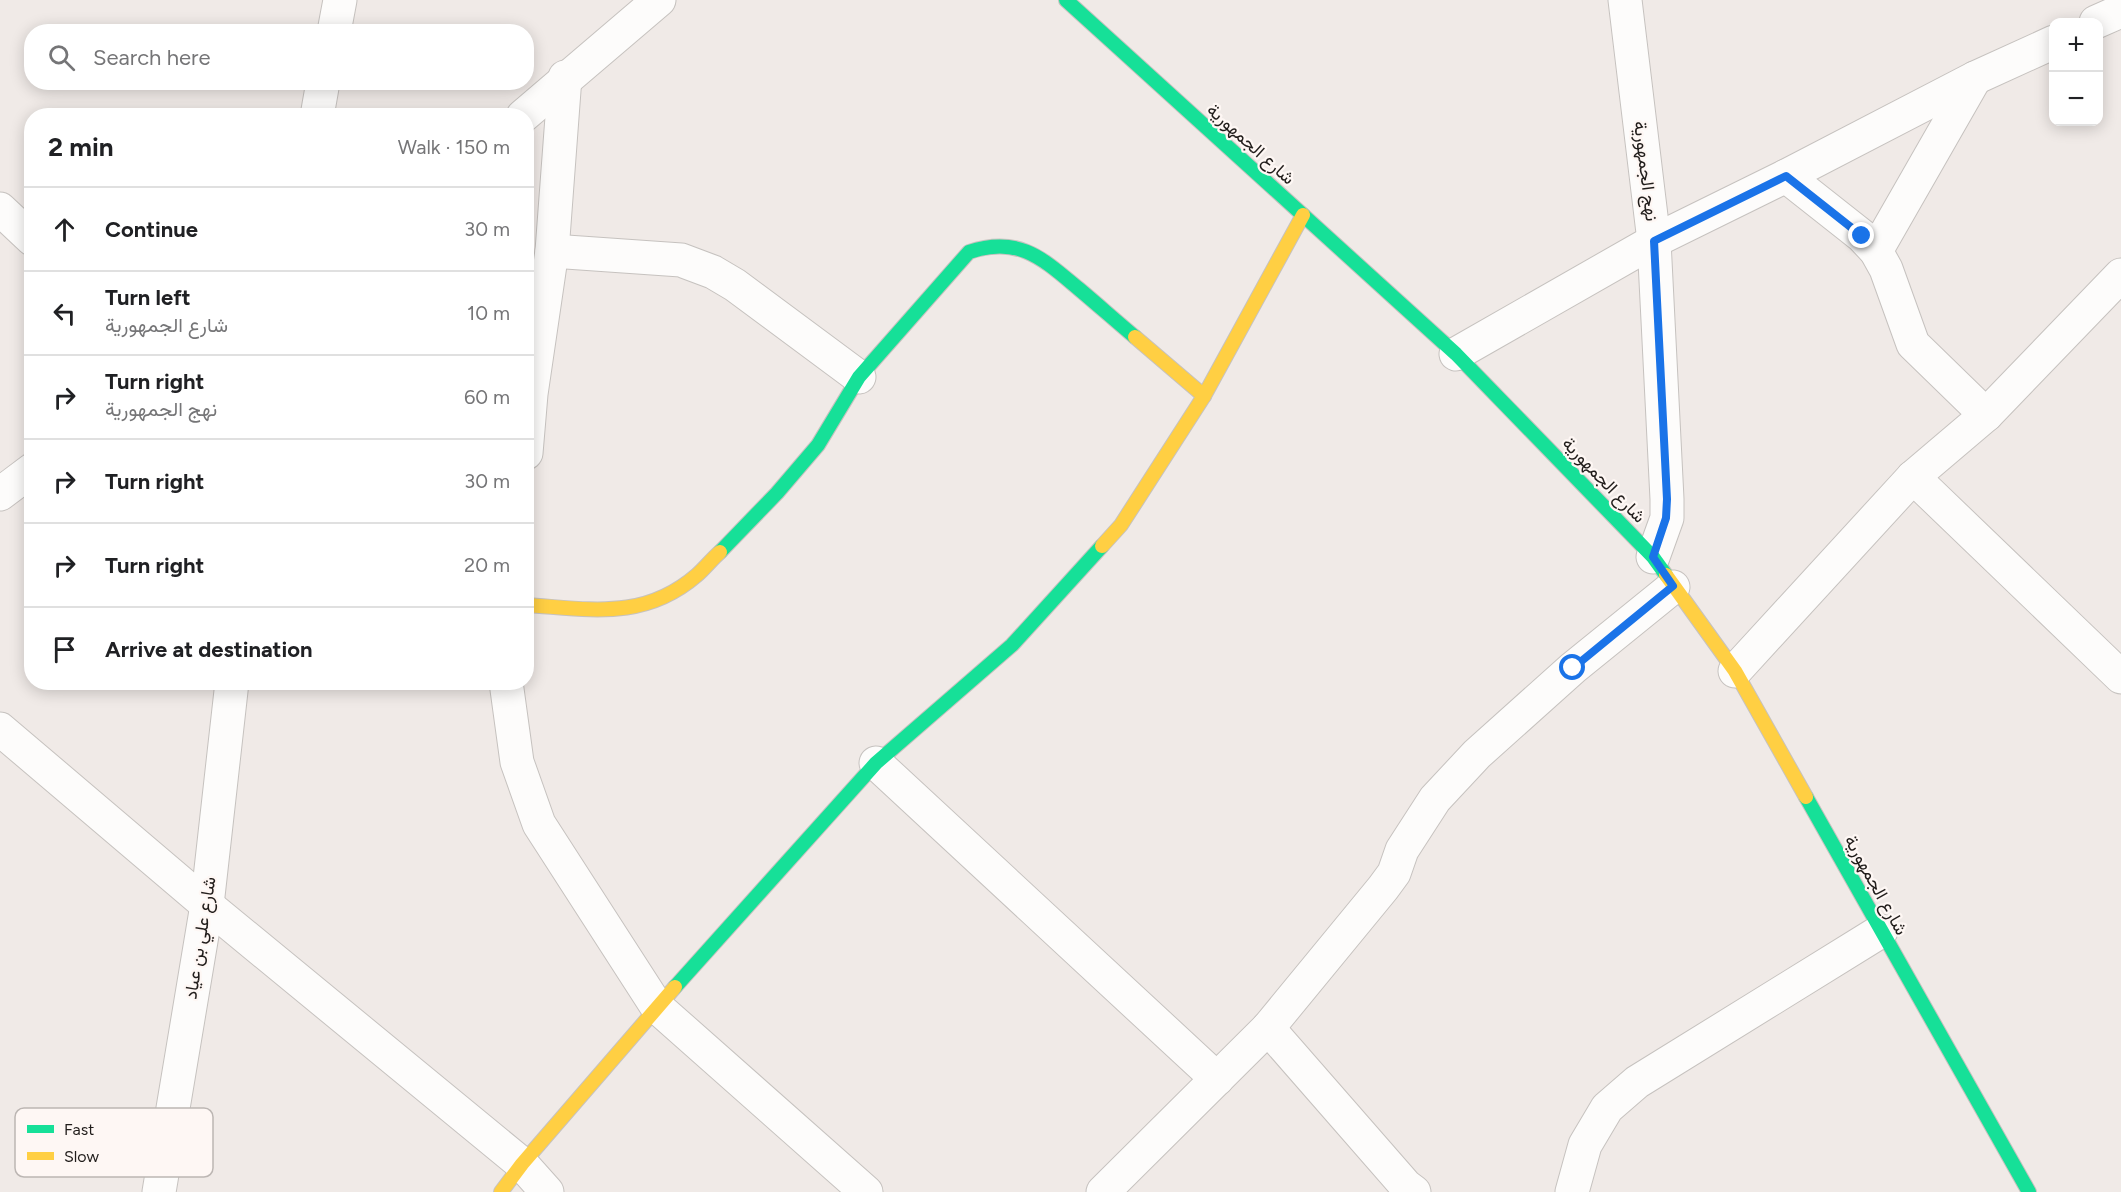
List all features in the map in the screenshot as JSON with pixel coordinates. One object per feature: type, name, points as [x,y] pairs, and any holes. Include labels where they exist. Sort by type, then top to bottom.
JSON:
[{"type":"street","points":[[336,24],[340,0]]},
{"type":"street","points":[[532,108],[659,0]]},
{"type":"street","name":"شارع الجمهورية","points":[[1066,0],[1456,354],[1653,557],[1735,671],[2029,1192]]},
{"type":"street","name":"نهج الجمهورية","points":[[1625,0],[1654,241],[1667,499],[1666,518],[1653,557]]},
{"type":"street","points":[[2103,19],[2121,11]]},
{"type":"street","points":[[1456,354],[1654,241],[1976,78],[2049,44]]},
{"type":"street","points":[[534,374],[552,251],[566,77]]},
{"type":"street","points":[[1876,251],[1976,78]]},
{"type":"street","points":[[318,108],[321,90]]},
{"type":"street","points":[[1786,176],[1862,236],[1876,251],[1886,269],[1913,344],[1986,415]]},
{"type":"street","points":[[0,209],[24,232]]},
{"type":"street","points":[[501,1192],[522,1164],[657,1007],[876,763],[1012,645],[1121,525],[1204,396],[1303,215]]},
{"type":"street","points":[[534,605],[614,610],[643,605],[674,591],[697,575],[777,493],[818,444],[859,377],[969,252],[988,244],[1022,247],[1042,258],[1204,396]]},
{"type":"street","points":[[552,251],[681,260],[713,272],[735,285],[859,377]]},
{"type":"street","points":[[1735,671],[1913,477],[1986,415],[2121,275]]},
{"type":"street","points":[[0,494],[24,476]]},
{"type":"street","points":[[1913,477],[2121,677]]},
{"type":"street","points":[[1103,1192],[1268,1028],[1394,873],[1402,850],[1435,799],[1477,754],[1573,668],[1673,586]]},
{"type":"street","name":"شارع علي بن عياد","points":[[173,1108],[207,904],[231,690]]},
{"type":"street","points":[[507,690],[518,762],[539,824],[657,1007],[866,1192]]},
{"type":"street","points":[[0,729],[207,904],[522,1164],[547,1192]]},
{"type":"street","points":[[876,763],[1217,1079]]},
{"type":"street","points":[[1572,1192],[1585,1145],[1607,1108],[1630,1088],[1881,931]]},
{"type":"street","points":[[1268,1028],[1406,1186],[1414,1192]]},
{"type":"street","name":"شارع علي بن عياد","points":[[159,1192],[162,1177]]},
{"type":"traffic: fast","points":[[1066,0],[1456,354],[1653,557],[1666,575]]},
{"type":"traffic: fast","points":[[720,552],[777,493],[818,445],[859,377],[969,252],[1002,246],[1029,253],[1054,268],[1135,337]]},
{"type":"traffic: fast","points":[[675,987],[876,763],[1012,645],[1102,546]]},
{"type":"traffic: fast","points":[[1806,797],[2029,1192]]},
{"type":"traffic: slow","points":[[1102,546],[1121,525],[1204,396],[1303,215]]},
{"type":"traffic: slow","points":[[1135,337],[1204,396]]},
{"type":"traffic: slow","points":[[534,606],[616,609],[657,600],[677,590],[697,575],[720,552]]},
{"type":"traffic: slow","points":[[1666,575],[1735,671],[1806,797]]},
{"type":"traffic: slow","points":[[501,1192],[522,1164],[675,987]]},
{"type":"route","points":[[1573,668],[1673,586],[1653,557],[1666,518],[1667,499],[1654,241],[1786,176],[1862,236]]}]
